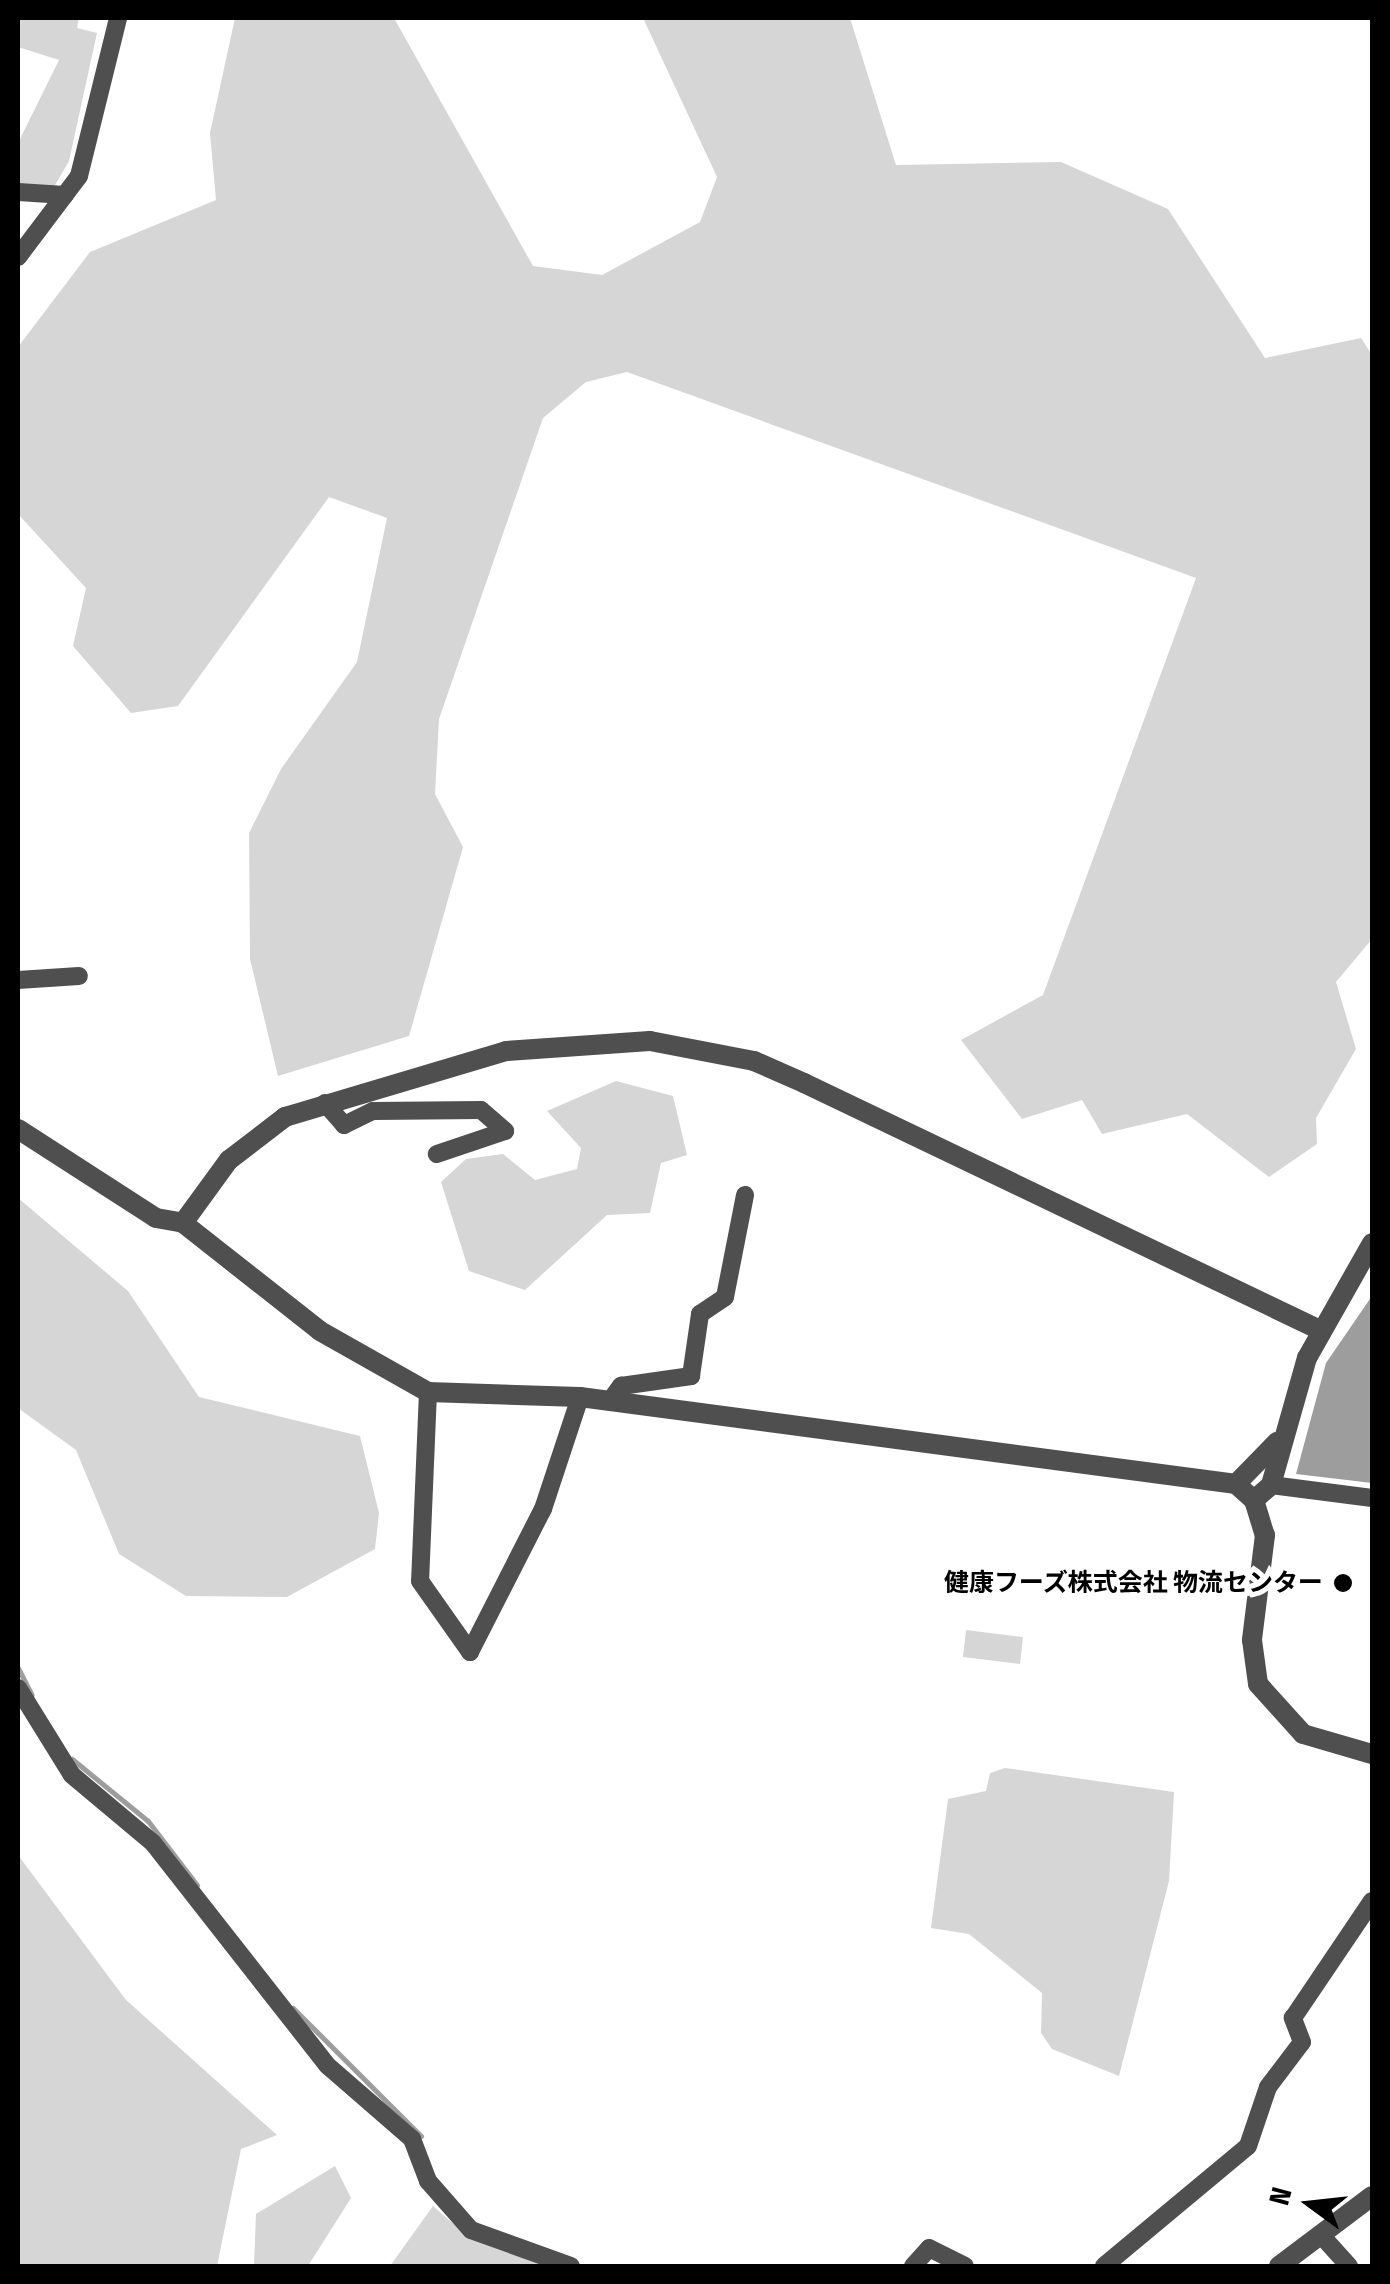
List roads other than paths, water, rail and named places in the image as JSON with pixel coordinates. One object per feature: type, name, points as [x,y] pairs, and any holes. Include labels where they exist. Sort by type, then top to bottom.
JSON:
[{"type":"street","points":[[18,257],[65,195],[83,164],[118,18]]},
{"type":"street","points":[[18,192],[65,195]]},
{"type":"street","points":[[18,980],[79,976]]},
{"type":"street","points":[[183,1223],[246,1144],[324,1103],[553,1044],[701,1049],[804,1083],[1320,1330]]},
{"type":"street","points":[[324,1103],[344,1125],[372,1111],[481,1110],[505,1131],[437,1154]]},
{"type":"street","points":[[18,1129],[156,1218],[183,1223],[320,1331],[428,1392],[580,1397],[1236,1484],[1254,1500],[1265,1534],[1252,1640],[1258,1684],[1304,1734],[1372,1754]]},
{"type":"street","points":[[610,1401],[621,1386],[691,1376],[700,1314],[725,1297],[745,1195]]},
{"type":"street","points":[[1254,1500],[1271,1485],[1280,1436],[1320,1330],[1372,1243]]},
{"type":"street","points":[[428,1392],[420,1581],[470,1652],[543,1509],[580,1397]]},
{"type":"street","points":[[1236,1484],[1280,1436]]},
{"type":"street","points":[[1271,1485],[1372,1498]]},
{"type":"street","points":[[18,1688],[72,1775],[153,1843],[328,2066],[412,2139],[428,2181],[471,2230],[571,2266]]},
{"type":"street","points":[[1104,2266],[1248,2146],[1268,2087],[1302,2042],[1293,2018],[1372,1901]]},
{"type":"street","points":[[1279,2266],[1372,2196]]},
{"type":"street","points":[[1321,2235],[1348,2266]]},
{"type":"street","points":[[913,2266],[929,2248],[965,2266]]},
{"type":"waterway","points":[[18,1668],[32,1695]]},
{"type":"waterway","points":[[72,1759],[148,1821],[197,1885]]},
{"type":"waterway","points":[[293,2008],[421,2136]]},
{"type":"place","name":"健康フーズ株式会社 物流センター","points":[[1343,1583]]}]
